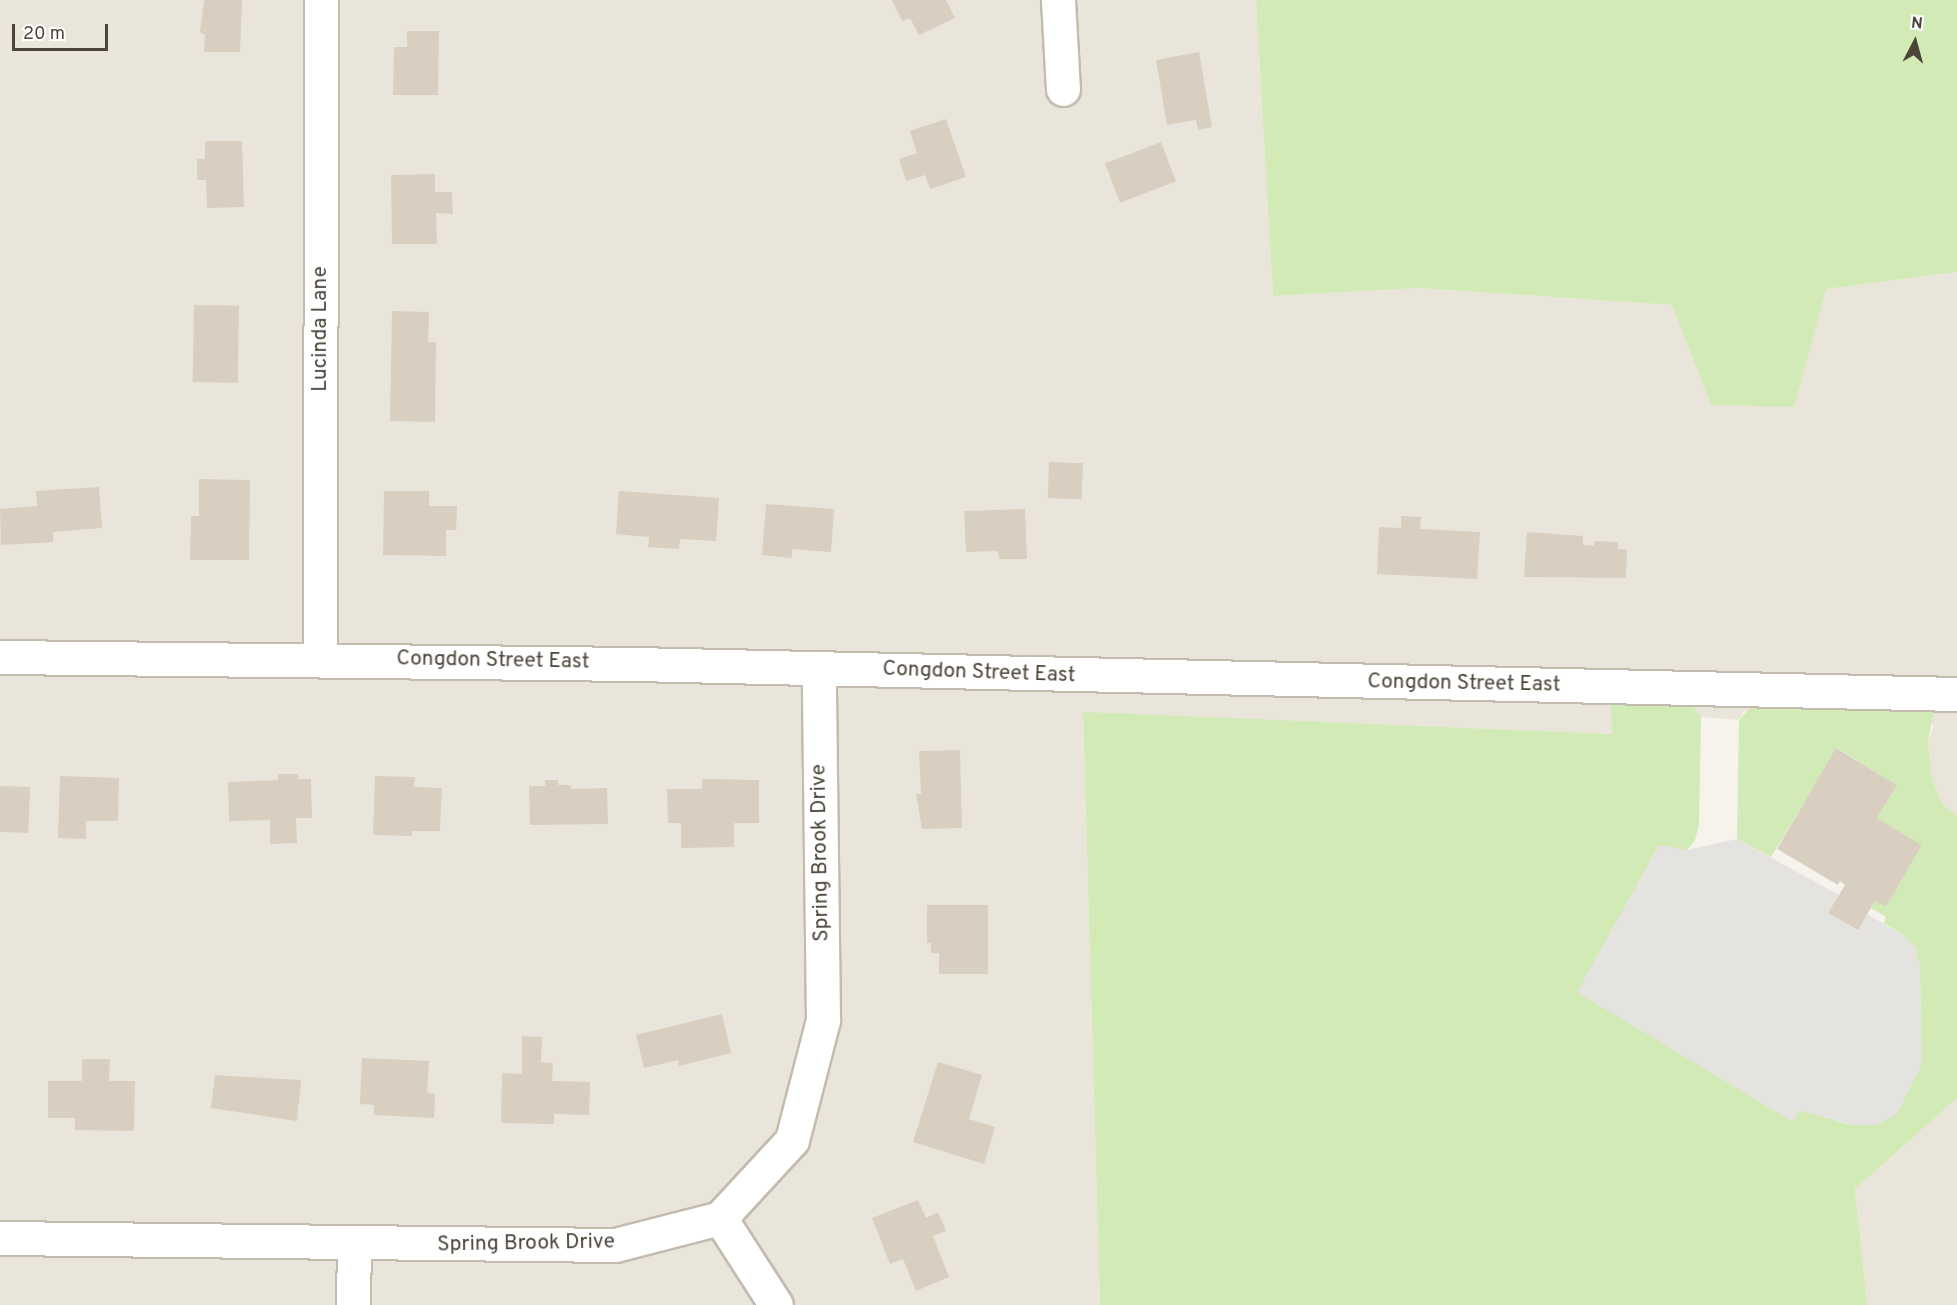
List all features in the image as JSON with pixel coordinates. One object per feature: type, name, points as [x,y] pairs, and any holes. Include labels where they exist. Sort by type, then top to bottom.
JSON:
[{"type":"street","name":"Lucinda Lane","points":[[320,659],[321,0]]},
{"type":"street","points":[[1058,0],[1063,88]]},
{"type":"street","name":"Congdon Street East","points":[[0,657],[320,659],[819,668],[1957,694]]},
{"type":"street","name":"Spring Brook Drive","points":[[0,1238],[354,1244],[615,1245],[720,1218],[792,1140],[823,1020],[819,668]]},
{"type":"street","points":[[720,1218],[776,1305]]},
{"type":"street","points":[[353,1305],[354,1244]]},
{"type":"shaded area","points":[[0,0],[1256,0],[1273,296],[1419,288],[1672,305],[1711,405],[1826,289],[1957,272],[1957,816],[1942,804],[1932,779],[1928,743],[1934,725],[1744,711],[1739,720],[1701,717],[1693,706],[1612,705],[1612,734],[1083,713],[1100,1305],[0,1305]]},
{"type":"shaded area","points":[[1737,839],[1839,895],[1829,913],[1857,930],[1867,914],[1903,935],[1915,947],[1920,967],[1922,1064],[1897,1114],[1876,1125],[1852,1125],[1800,1110],[1793,1122],[1577,992],[1659,845],[1687,850]]},
{"type":"shaded area","points":[[1957,1098],[1957,1305],[1867,1305],[1855,1189]]},
{"type":"green space","points":[[1256,0],[1957,0],[1957,272],[1826,289],[1794,407],[1711,405],[1672,305],[1419,288],[1273,296]]},
{"type":"green space","points":[[1611,705],[1693,706],[1701,717],[1699,825],[1695,840],[1687,850],[1793,1122],[1800,1110],[1851,1125],[1897,1114],[1921,1064],[1920,967],[1903,935],[1884,923],[1886,917],[1871,908],[1875,901],[1886,907],[1922,845],[1877,818],[1897,785],[1837,748],[1771,857],[1737,839],[1739,720],[1751,707],[1934,708],[1928,743],[1932,779],[1942,804],[1957,816],[1957,1098],[1855,1189],[1867,1305],[1100,1305],[1083,712],[1612,734]]},
{"type":"building","points":[[204,0],[242,0],[240,52],[204,52],[205,35],[200,32]]},
{"type":"building","points":[[892,0],[946,0],[955,18],[919,35],[910,18],[902,21]]},
{"type":"building","points":[[407,31],[439,31],[438,95],[393,95],[394,47],[407,47]]},
{"type":"building","points":[[1199,52],[1212,127],[1198,130],[1196,120],[1167,125],[1156,60]]},
{"type":"building","points":[[946,119],[966,177],[930,189],[925,175],[906,181],[899,159],[917,153],[910,131]]},
{"type":"building","points":[[205,141],[242,141],[244,207],[207,208],[206,180],[197,180],[197,159],[205,159]]},
{"type":"building","points":[[1161,142],[1176,181],[1120,203],[1105,164]]},
{"type":"building","points":[[435,174],[435,192],[452,192],[453,214],[436,213],[437,244],[392,244],[391,175]]},
{"type":"building","points":[[194,305],[239,306],[238,383],[193,382]]},
{"type":"building","points":[[392,311],[429,312],[428,342],[436,342],[435,422],[390,421]]},
{"type":"building","points":[[1049,462],[1083,463],[1082,499],[1048,498]]},
{"type":"building","points":[[199,479],[250,480],[249,560],[190,560],[191,516],[199,516]]},
{"type":"building","points":[[99,487],[102,528],[53,532],[53,542],[1,545],[0,509],[37,506],[36,491]]},
{"type":"building","points":[[384,491],[429,491],[429,506],[457,506],[456,530],[446,530],[446,556],[383,555]]},
{"type":"building","points":[[619,491],[719,498],[716,541],[680,539],[679,549],[648,547],[649,537],[616,534]]},
{"type":"building","points":[[766,504],[834,509],[831,552],[792,549],[792,558],[762,555]]},
{"type":"building","points":[[1025,509],[1027,559],[999,559],[998,551],[966,552],[964,511]]},
{"type":"building","points":[[1401,516],[1421,517],[1420,529],[1480,532],[1477,579],[1377,574],[1379,527],[1401,528]]},
{"type":"building","points":[[1527,532],[1583,536],[1583,545],[1594,546],[1594,541],[1618,542],[1618,549],[1627,550],[1626,578],[1524,577]]},
{"type":"building","points":[[1836,748],[1897,785],[1877,818],[1922,845],[1886,907],[1875,901],[1858,930],[1828,913],[1845,885],[1840,881],[1838,885],[1777,849]]},
{"type":"building","points":[[960,750],[962,828],[922,829],[916,794],[921,794],[919,751]]},
{"type":"building","points":[[278,774],[298,774],[298,779],[311,779],[312,818],[296,818],[297,843],[270,844],[270,820],[229,821],[228,782],[278,780]]},
{"type":"building","points":[[60,776],[119,778],[118,821],[86,821],[86,839],[58,838]]},
{"type":"building","points":[[375,776],[415,777],[414,787],[442,788],[440,831],[412,831],[412,836],[373,835]]},
{"type":"building","points":[[702,779],[759,780],[759,823],[734,823],[734,847],[681,848],[681,823],[668,823],[667,789],[702,789]]},
{"type":"building","points":[[545,780],[558,780],[558,785],[571,785],[571,789],[607,788],[608,824],[530,825],[529,786],[545,786]]},
{"type":"building","points":[[0,786],[30,787],[28,833],[0,832]]},
{"type":"building","points":[[927,905],[988,905],[988,974],[939,974],[939,953],[931,953],[931,943],[927,943]]},
{"type":"building","points":[[722,1014],[731,1053],[679,1066],[678,1060],[644,1068],[636,1035]]},
{"type":"building","points":[[522,1036],[542,1037],[541,1062],[553,1063],[552,1081],[590,1082],[589,1115],[554,1114],[554,1124],[501,1123],[502,1073],[522,1074]]},
{"type":"building","points":[[362,1058],[429,1061],[427,1093],[435,1094],[434,1118],[374,1115],[374,1105],[360,1104]]},
{"type":"building","points":[[82,1059],[110,1059],[109,1081],[135,1081],[134,1131],[75,1130],[75,1118],[48,1118],[48,1081],[82,1081]]},
{"type":"building","points":[[938,1062],[982,1075],[969,1119],[995,1127],[984,1164],[913,1142]]},
{"type":"building","points":[[215,1075],[301,1080],[297,1121],[211,1108]]},
{"type":"building","points":[[918,1200],[926,1218],[938,1212],[946,1231],[933,1236],[949,1277],[916,1291],[903,1259],[890,1264],[872,1218]]}]
